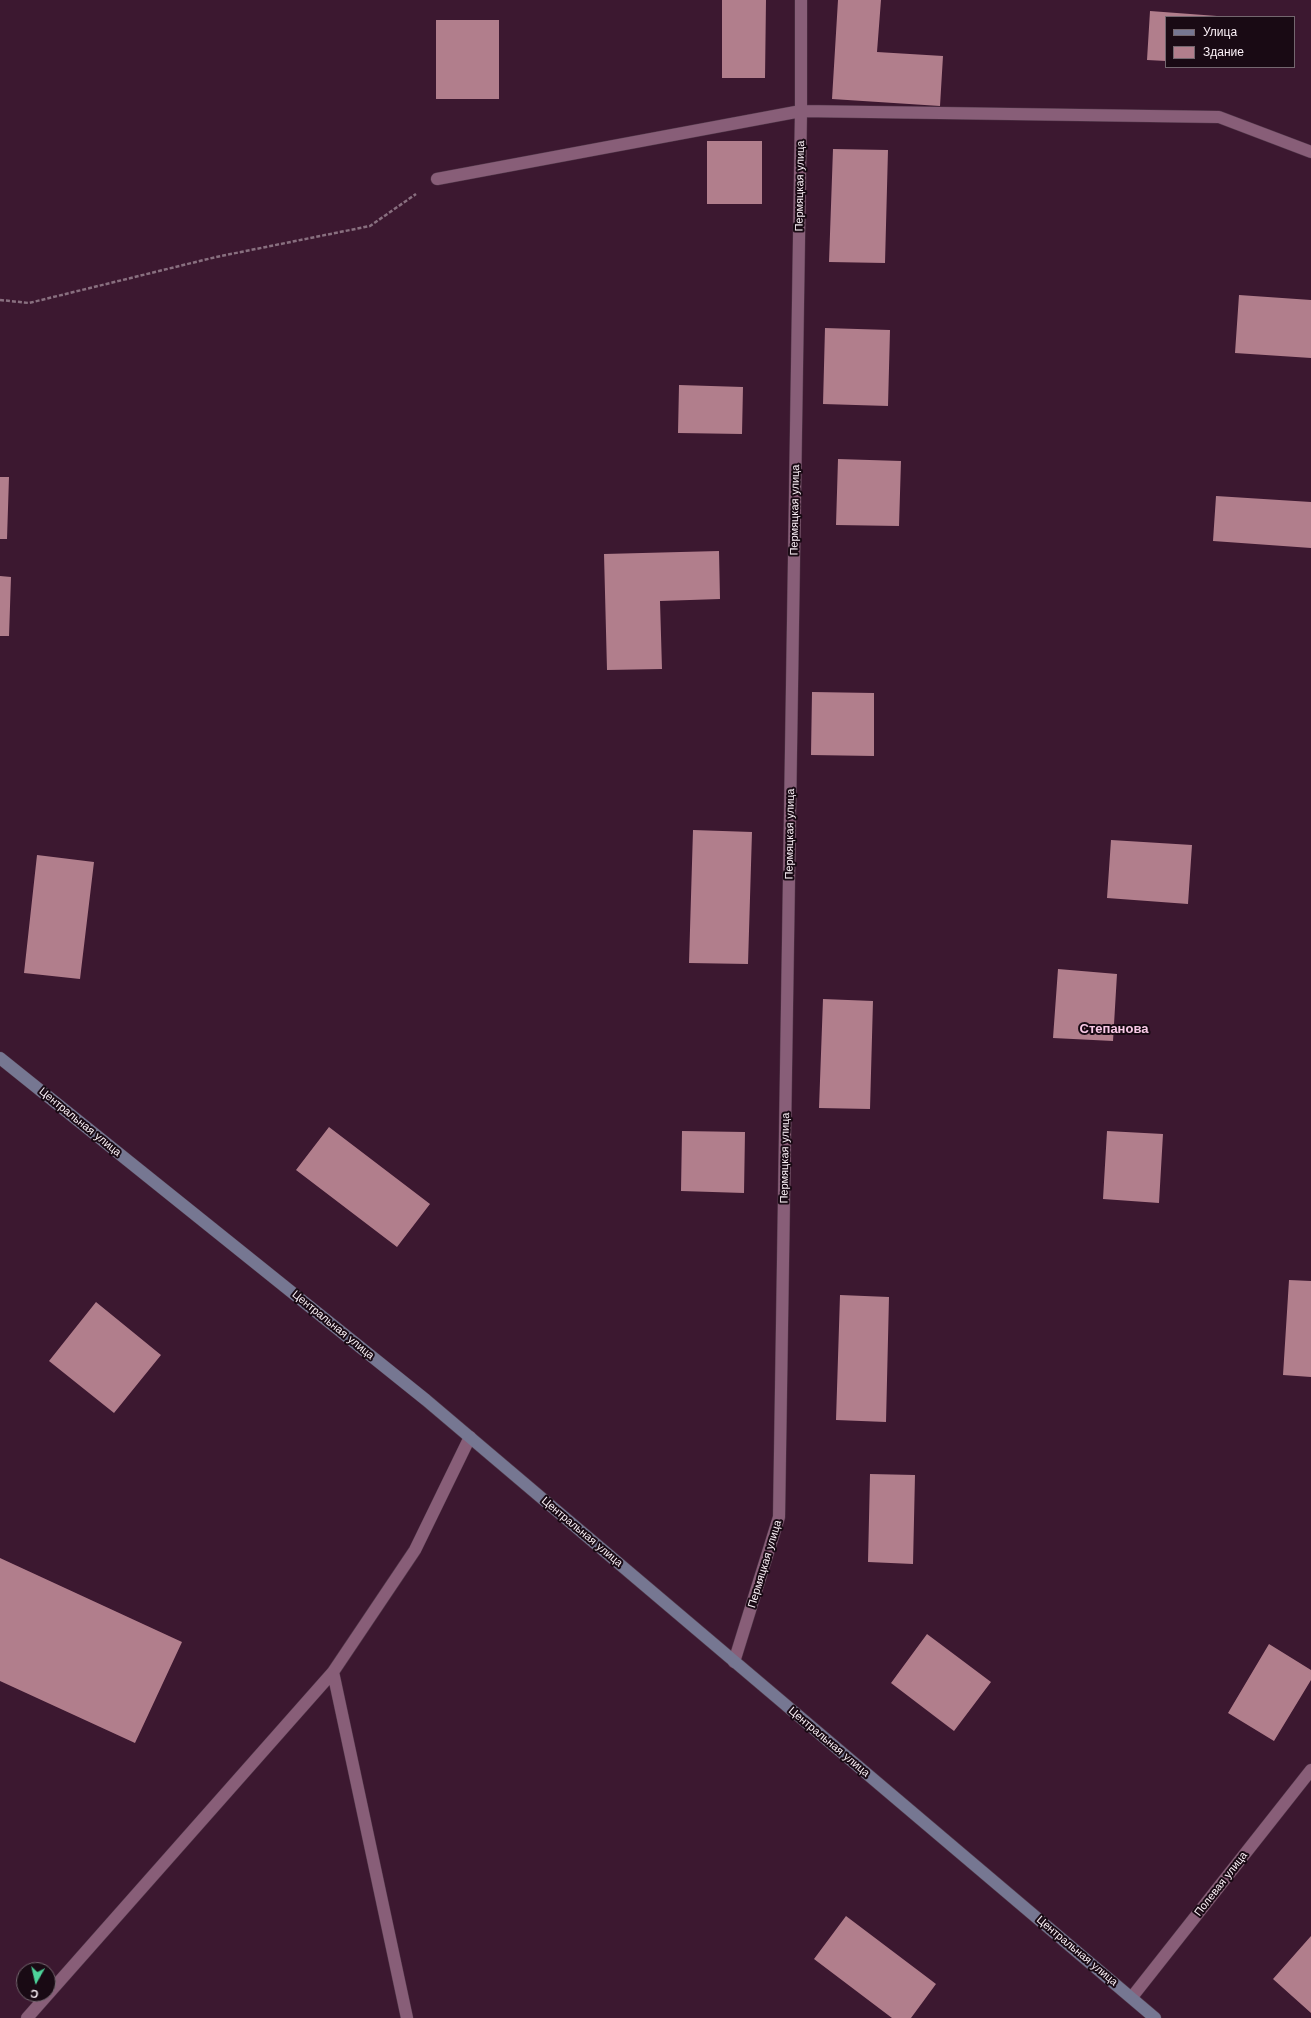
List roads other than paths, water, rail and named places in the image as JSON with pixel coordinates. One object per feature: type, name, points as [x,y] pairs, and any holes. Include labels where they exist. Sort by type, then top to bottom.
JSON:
[{"type":"main road","name":"Центральная улица","points":[[0,1058],[426,1400],[1155,2018]]},
{"type":"street","name":"Пермяцкая улица","points":[[734,1662],[779,1517],[802,111],[801,0]]},
{"type":"street","points":[[437,179],[802,111],[1218,117],[1311,152]]},
{"type":"street","points":[[27,2018],[333,1672],[415,1550],[470,1437]]},
{"type":"street","points":[[333,1672],[407,2018]]},
{"type":"street","name":"Полевая улица","points":[[1132,1997],[1311,1770]]},
{"type":"district","name":"Степанова","points":[[1114,1029]]}]
